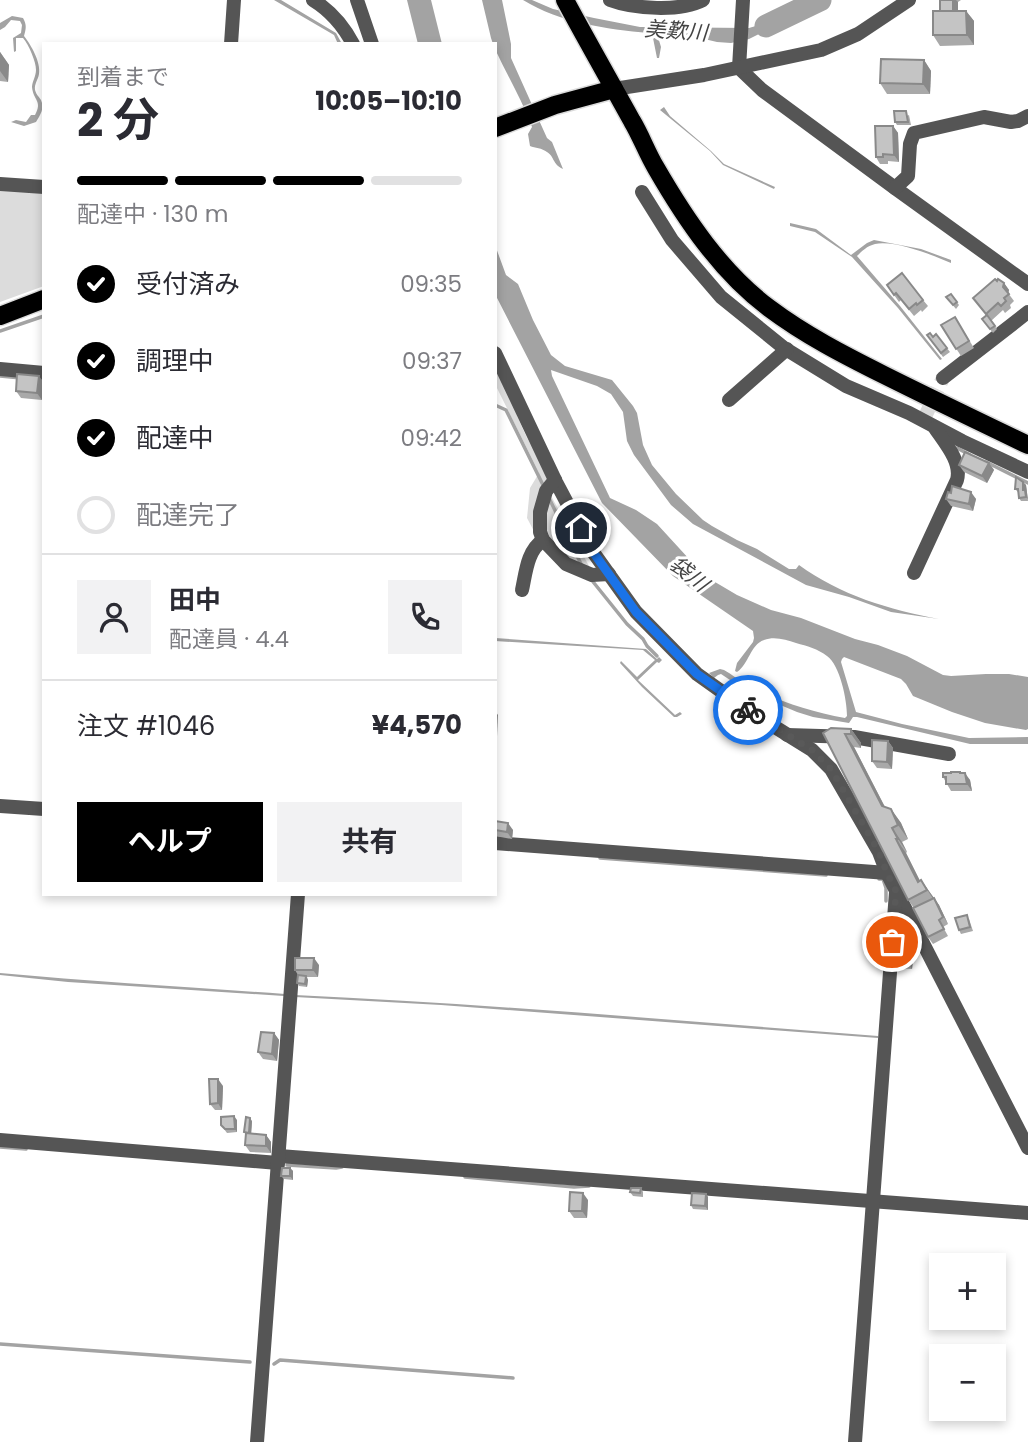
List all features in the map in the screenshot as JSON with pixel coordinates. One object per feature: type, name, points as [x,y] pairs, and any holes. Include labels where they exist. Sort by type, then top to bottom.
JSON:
[{"type":"main road","points":[[565,0],[655,166],[692,226],[738,280],[768,307],[836,351],[1028,444]]},
{"type":"main road","points":[[497,127],[546,109],[614,89]]},
{"type":"main road","points":[[0,316],[42,300]]},
{"type":"street","points":[[232,42],[234,0]]},
{"type":"street","points":[[313,0],[326,8],[345,28],[352,42]]},
{"type":"street","points":[[357,0],[371,42]]},
{"type":"street","points":[[610,0],[619,4],[663,8],[694,5],[703,0]]},
{"type":"street","points":[[743,0],[740,68],[762,90],[1023,279]]},
{"type":"street","points":[[614,89],[704,75],[821,50],[858,34],[909,0]]},
{"type":"street","points":[[895,188],[908,176],[910,144],[914,133],[984,117],[1018,121],[1028,116]]},
{"type":"street","points":[[0,184],[42,187]]},
{"type":"street","points":[[642,191],[672,240],[721,297],[787,349],[846,386],[909,413],[1028,472]]},
{"type":"street","points":[[943,378],[1028,312]]},
{"type":"street","points":[[729,400],[787,349]]},
{"type":"street","points":[[497,357],[555,480],[593,552],[636,612],[697,674],[812,750],[831,769],[879,852],[896,891],[1028,1148]]},
{"type":"street","points":[[0,369],[42,373]]},
{"type":"street","points":[[914,573],[959,472],[958,465],[934,427]]},
{"type":"street","points":[[555,480],[545,491],[540,512],[540,532],[543,540],[566,564],[592,575],[609,574]]},
{"type":"street","points":[[522,590],[529,557],[536,545],[543,540]]},
{"type":"street","points":[[786,735],[854,737],[949,754]]},
{"type":"street","points":[[0,806],[42,809]]},
{"type":"street","points":[[497,842],[887,873]]},
{"type":"street","points":[[855,1442],[896,891]]},
{"type":"street","points":[[257,1442],[298,896]]},
{"type":"street","points":[[0,1140],[1028,1213]]},
{"type":"shaded area","points":[[0,187],[42,190],[42,287],[0,302]]},
{"type":"shaded area","points":[[497,365],[527,438],[551,478],[537,537],[527,518],[530,488],[539,473],[497,388]]},
{"type":"shaded area","points":[[549,492],[589,566],[588,570],[572,565],[547,539],[544,515]]},
{"type":"water","points":[[274,0],[281,0],[336,33],[341,42],[337,42],[334,35]]},
{"type":"water","points":[[407,0],[431,0],[442,42],[418,42]]},
{"type":"water","points":[[482,0],[502,0],[511,44],[511,58],[563,169],[547,152],[530,146],[528,134],[532,127],[497,53],[497,42],[492,42]]},
{"type":"water","points":[[523,0],[640,27],[749,28],[791,10],[795,16],[749,39],[731,43],[679,33],[660,34],[658,37],[661,47],[657,58],[653,38],[649,33],[600,27],[568,19]]},
{"type":"water","points":[[12,16],[23,18],[26,27],[24,36],[35,54],[39,69],[35,90],[41,100],[42,109],[36,122],[24,126],[11,122],[26,122],[31,115],[35,115],[38,103],[32,87],[36,67],[23,38],[16,38],[14,52],[13,38],[21,33],[20,21],[11,20],[0,30],[0,23]]},
{"type":"water","points":[[664,107],[670,116],[724,164],[775,187],[774,189],[723,165],[660,110]]},
{"type":"water","points":[[790,223],[816,229],[851,255],[874,240],[921,249],[951,260],[951,263],[913,249],[883,243],[870,246],[857,256],[942,359],[940,360],[852,257],[815,232],[790,226]]},
{"type":"water","name":"袋川","points":[[497,250],[506,275],[518,284],[551,355],[565,366],[612,380],[637,413],[643,445],[652,465],[676,494],[703,520],[789,569],[796,569],[799,565],[831,585],[866,600],[939,619],[891,612],[806,585],[693,524],[671,505],[634,455],[627,441],[623,412],[611,394],[597,386],[551,370],[610,498],[657,524],[701,572],[715,582],[771,610],[878,645],[907,656],[943,675],[1009,674],[1028,677],[1026,730],[985,723],[952,712],[913,696],[901,679],[844,657],[841,662],[856,712],[969,738],[1028,737],[1028,744],[970,744],[857,717],[853,717],[849,723],[813,717],[745,690],[721,674],[714,678],[709,673],[724,670],[747,685],[783,701],[820,713],[845,718],[847,716],[844,692],[836,667],[820,651],[772,638],[759,642],[741,669],[735,671],[737,663],[753,642],[753,631],[673,576],[602,503],[497,298]]},
{"type":"water","points":[[497,638],[646,649],[662,660],[638,680],[675,715],[680,712],[682,714],[677,717],[642,687],[620,663],[621,661],[637,677],[655,660],[643,650],[497,641]]},
{"type":"water","points":[[0,973],[107,982],[285,994],[68,982]]},
{"type":"water","points":[[295,995],[586,1013],[878,1038],[441,1005],[295,997]]},
{"type":"building","points":[[940,0],[953,0],[953,11],[940,11]]},
{"type":"building","points":[[933,11],[966,11],[967,35],[933,35]]},
{"type":"building","points":[[881,59],[924,60],[923,84],[880,83]]},
{"type":"building","points":[[894,111],[906,111],[908,122],[895,122]]},
{"type":"building","points":[[875,126],[893,126],[894,155],[883,154],[883,157],[876,157]]},
{"type":"building","points":[[902,273],[923,300],[909,309],[887,285]]},
{"type":"building","points":[[995,279],[1004,283],[1003,287],[1009,294],[1001,306],[998,303],[986,314],[973,298]]},
{"type":"building","points":[[951,294],[957,302],[953,305],[946,297]]},
{"type":"building","points":[[987,315],[995,326],[990,329],[982,319]]},
{"type":"building","points":[[955,317],[969,341],[956,349],[941,325]]},
{"type":"building","points":[[930,333],[933,337],[936,334],[947,348],[941,353],[927,335]]},
{"type":"building","points":[[17,374],[39,376],[37,393],[16,391]]},
{"type":"building","points":[[965,452],[989,463],[982,476],[959,465]]},
{"type":"building","points":[[1016,477],[1023,482],[1026,497],[1019,498],[1018,489],[1015,489]]},
{"type":"building","points":[[952,486],[971,492],[969,504],[946,499]]},
{"type":"building","points":[[831,728],[851,729],[851,734],[845,734],[882,806],[891,809],[898,825],[892,828],[896,839],[918,882],[921,880],[927,890],[908,900],[823,733]]},
{"type":"building","points":[[872,740],[888,741],[887,762],[872,761]]},
{"type":"building","points":[[943,773],[965,773],[967,784],[946,784]]},
{"type":"building","points":[[497,821],[508,823],[507,832],[497,830]]},
{"type":"building","points":[[934,898],[943,917],[939,920],[944,929],[928,937],[913,908]]},
{"type":"building","points":[[967,915],[970,927],[959,930],[955,918]]},
{"type":"building","points":[[894,943],[909,944],[908,962],[893,961]]},
{"type":"building","points":[[295,958],[314,958],[313,970],[295,970]]},
{"type":"building","points":[[298,975],[306,976],[305,984],[297,983]]},
{"type":"building","points":[[261,1032],[274,1033],[272,1054],[258,1052]]},
{"type":"building","points":[[209,1079],[218,1079],[218,1103],[210,1104]]},
{"type":"building","points":[[234,1116],[235,1129],[225,1129],[221,1125],[221,1117]]},
{"type":"building","points":[[246,1117],[250,1118],[249,1133],[244,1132]]},
{"type":"building","points":[[246,1133],[266,1135],[266,1146],[245,1145]]},
{"type":"building","points":[[282,1168],[290,1168],[290,1176],[281,1176]]},
{"type":"building","points":[[631,1188],[641,1188],[640,1193],[630,1192]]},
{"type":"building","points":[[570,1192],[583,1193],[582,1211],[569,1211]]},
{"type":"building","points":[[692,1193],[706,1194],[705,1206],[691,1205]]},
{"type":"waterway","name":"美歎川","points":[[766,26],[820,0]]},
{"type":"waterway","points":[[0,331],[42,317]]},
{"type":"waterway","points":[[0,376],[21,378]]},
{"type":"waterway","points":[[497,406],[506,410],[544,487]]},
{"type":"waterway","points":[[957,448],[970,455]]},
{"type":"waterway","points":[[986,462],[1028,483]]},
{"type":"waterway","points":[[549,498],[582,566]]},
{"type":"waterway","points":[[590,578],[657,656]]},
{"type":"waterway","points":[[600,858],[826,875]]},
{"type":"waterway","points":[[879,879],[883,879],[886,888],[886,901]]},
{"type":"waterway","points":[[0,1147],[26,1149]]},
{"type":"waterway","points":[[287,1165],[342,1167]]},
{"type":"waterway","points":[[465,1177],[589,1186]]},
{"type":"waterway","points":[[0,1344],[250,1362]]},
{"type":"waterway","points":[[274,1364],[280,1360],[513,1378]]},
{"type":"tunnel","points":[[923,421],[943,378]]},
{"type":"way so far","points":[[748,710],[812,750],[831,769],[879,852],[896,891],[892,942]]},
{"type":"route","points":[[581,528],[593,552],[636,612],[697,674],[748,710]]}]
